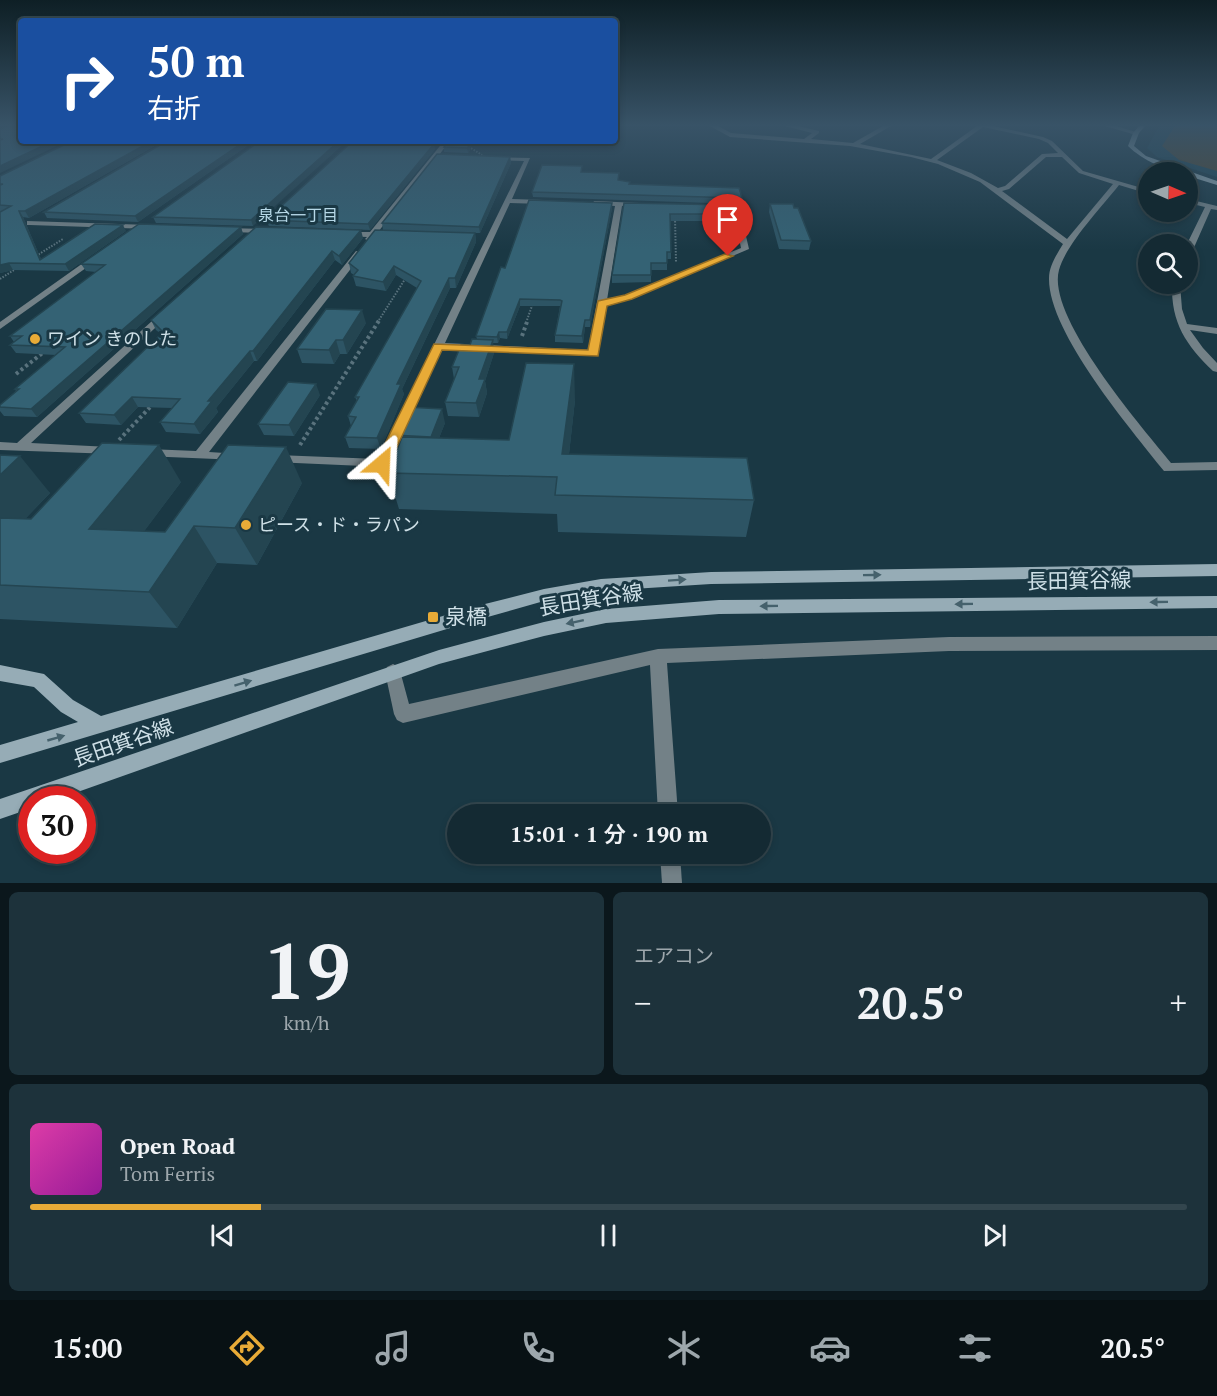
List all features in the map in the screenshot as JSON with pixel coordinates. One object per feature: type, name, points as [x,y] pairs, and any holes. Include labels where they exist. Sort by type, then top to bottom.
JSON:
[{"type":"street","points":[[200,455],[373,234],[430,167]]},
{"type":"street","points":[[268,458],[382,464],[524,167]]},
{"type":"street","points":[[950,167],[969,174],[998,190],[1043,228],[1066,243]]},
{"type":"street","points":[[998,190],[1007,188],[1030,167]]},
{"type":"street","points":[[1076,167],[1081,172],[1138,189]]},
{"type":"street","points":[[1198,177],[1217,183]]},
{"type":"street","points":[[1116,184],[1076,235],[1066,243],[1053,277],[1058,307],[1078,348],[1168,468],[1217,466]]},
{"type":"street","points":[[508,201],[554,202]]},
{"type":"street","points":[[587,203],[675,206]]},
{"type":"street","points":[[1198,203],[1213,207],[1198,234]]},
{"type":"street","points":[[438,346],[593,353],[619,204]]},
{"type":"street","points":[[602,304],[628,297],[746,249],[736,207],[706,207]]},
{"type":"street","points":[[40,217],[30,223],[164,228]]},
{"type":"street","points":[[131,233],[149,220]]},
{"type":"street","points":[[247,239],[264,223]]},
{"type":"street","points":[[222,230],[279,231]]},
{"type":"street","points":[[338,233],[397,235]]},
{"type":"street","points":[[478,238],[490,238]]},
{"type":"street","points":[[0,326],[103,253]]},
{"type":"street","points":[[1176,294],[1175,305],[1183,326],[1203,356],[1217,369]]},
{"type":"street","points":[[20,447],[168,311]]},
{"type":"street","points":[[1183,326],[1217,331]]},
{"type":"street","points":[[0,446],[245,457]]},
{"type":"street","name":"長田箕谷線","points":[[0,754],[477,613],[544,595],[601,585],[723,578],[1217,570]]},
{"type":"street","name":"長田箕谷線","points":[[0,809],[439,657],[544,628],[606,616],[719,607],[1217,602]]},
{"type":"street","points":[[393,672],[403,714],[658,656],[949,644],[1217,643]]},
{"type":"street","points":[[658,656],[667,804]]},
{"type":"street","points":[[0,674],[38,680],[67,706],[100,725]]},
{"type":"street","points":[[671,864],[672,883]]},
{"type":"path","points":[[675,206],[676,276]]},
{"type":"path","points":[[291,459],[413,267]]},
{"type":"path","points":[[517,350],[536,293]]},
{"type":"path","points":[[16,374],[52,345]]},
{"type":"path","points":[[120,452],[158,399]]},
{"type":"shaded area","points":[[1198,167],[1217,167],[1217,177],[1198,171]]},
{"type":"shaded area","points":[[1204,167],[1217,167],[1217,171]]},
{"type":"building","points":[[18,167],[104,167],[25,211],[19,211],[40,260],[95,224],[123,225],[65,264],[9,263],[0,265],[0,212],[11,206],[0,205],[0,185],[3,184],[0,184],[0,176]]},
{"type":"building","points":[[122,167],[207,167],[135,216],[44,212]]},
{"type":"building","points":[[223,167],[310,167],[251,220],[153,217]]},
{"type":"building","points":[[324,167],[415,167],[368,224],[266,220]]},
{"type":"building","points":[[426,167],[505,167],[479,227],[382,223]]},
{"type":"building","points":[[541,167],[582,167],[581,172],[619,173],[618,180],[630,182],[629,184],[739,188],[747,214],[745,214],[740,198],[532,192]]},
{"type":"building","points":[[529,200],[612,203],[590,320],[585,320],[582,336],[555,335],[562,301],[520,299],[507,332],[499,332],[497,337],[476,336],[501,267],[505,268]]},
{"type":"building","points":[[624,203],[732,205],[732,214],[670,214],[671,252],[667,252],[667,263],[651,263],[651,275],[612,275]]},
{"type":"building","points":[[770,204],[793,204],[794,208],[798,208],[811,241],[781,240]]},
{"type":"building","points":[[139,224],[241,227],[31,409],[0,407],[19,389],[15,389],[65,347],[10,345],[22,336],[10,336],[105,265],[81,264]]},
{"type":"building","points":[[256,227],[361,230],[339,256],[332,251],[253,351],[250,351],[208,401],[212,401],[194,424],[160,422],[180,399],[132,397],[114,415],[79,413],[163,332],[151,320]]},
{"type":"building","points":[[375,230],[475,233],[455,278],[449,278],[397,384],[401,384],[377,438],[345,437],[356,417],[348,416],[359,397],[355,397],[421,281],[394,266],[383,282],[353,276],[358,270],[349,263]]},
{"type":"building","points":[[326,309],[362,310],[343,340],[336,340],[329,350],[297,349]]},
{"type":"building","points":[[472,339],[493,340],[479,379],[485,379],[476,403],[445,402],[459,367],[452,367],[461,345],[470,345]]},
{"type":"building","points":[[526,363],[574,364],[562,454],[747,458],[754,500],[555,495],[557,477],[388,473],[402,437],[509,440]]},
{"type":"building","points":[[288,382],[316,384],[289,425],[258,424]]},
{"type":"building","points":[[407,407],[442,409],[431,437],[393,435]]},
{"type":"building","points":[[102,443],[159,445],[89,529],[165,532],[228,445],[286,447],[235,528],[194,526],[149,592],[0,585],[0,518],[31,519]]},
{"type":"building","points":[[0,455],[20,456],[0,475]]},
{"type":"place","name":"ワイン きのした","points":[[35,339]]},
{"type":"place","name":"ピース・ド・ラパン","points":[[246,525]]},
{"type":"place","name":"泉橋","points":[[433,617]]},
{"type":"district","name":"泉台一丁目","points":[[298,215]]},
{"type":"route","points":[[382,464],[438,346],[593,353],[602,304],[628,297],[728,256]]}]
